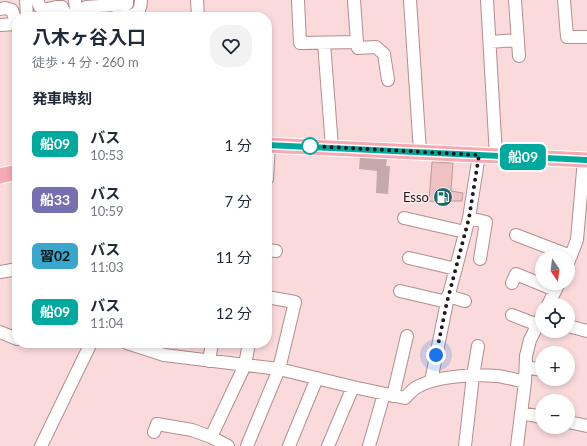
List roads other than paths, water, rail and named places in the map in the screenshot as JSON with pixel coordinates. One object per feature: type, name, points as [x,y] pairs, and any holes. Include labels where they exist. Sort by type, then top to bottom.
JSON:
[{"type":"main road","points":[[272,145],[586,160]]},
{"type":"main road","points":[[0,176],[12,173]]},
{"type":"street","points":[[26,0],[27,12]]},
{"type":"street","points":[[37,0],[40,7],[44,10],[62,7],[64,12]]},
{"type":"street","points":[[75,0],[76,12]]},
{"type":"street","points":[[86,12],[86,7],[105,7],[127,4],[127,0]]},
{"type":"street","points":[[138,12],[141,0]]},
{"type":"street","points":[[197,0],[198,12]]},
{"type":"street","points":[[298,0],[300,43],[357,42]]},
{"type":"street","points":[[354,0],[358,48],[376,47],[384,54],[388,80]]},
{"type":"street","points":[[410,0],[420,152]]},
{"type":"street","points":[[487,0],[496,156]]},
{"type":"street","points":[[514,0],[519,56]]},
{"type":"street","points":[[564,0],[567,38],[587,37]]},
{"type":"street","points":[[0,9],[5,8],[12,10],[13,12]]},
{"type":"street","points":[[0,25],[12,24]]},
{"type":"street","points":[[490,42],[518,40]]},
{"type":"street","points":[[324,43],[332,147]]},
{"type":"street","points":[[431,381],[448,299],[469,218],[479,155]]},
{"type":"street","points":[[575,252],[582,241],[586,160]]},
{"type":"street","points":[[404,218],[465,232]]},
{"type":"street","points":[[469,218],[486,222],[480,259]]},
{"type":"street","points":[[516,235],[548,250]]},
{"type":"street","points":[[409,258],[456,269]]},
{"type":"street","points":[[0,272],[12,270]]},
{"type":"street","points":[[512,283],[516,274],[535,280]]},
{"type":"street","points":[[400,291],[465,301]]},
{"type":"street","points":[[247,446],[279,370],[295,302],[272,298]]},
{"type":"street","points":[[512,315],[535,319]]},
{"type":"street","points":[[575,328],[587,331]]},
{"type":"street","points":[[517,446],[526,356],[530,340],[535,331]]},
{"type":"street","points":[[0,332],[12,337]]},
{"type":"street","points":[[369,446],[388,395],[407,336]]},
{"type":"street","points":[[465,446],[478,346]]},
{"type":"street","points":[[41,446],[86,348]]},
{"type":"street","points":[[142,348],[164,355],[279,370],[405,398],[411,391],[431,381],[473,376],[498,376],[524,382]]},
{"type":"street","points":[[209,361],[211,348]]},
{"type":"street","points":[[211,437],[245,365],[248,348]]},
{"type":"street","points":[[526,367],[535,369]]},
{"type":"street","points":[[289,446],[317,378]]},
{"type":"street","points":[[328,446],[352,387]]},
{"type":"street","points":[[521,413],[535,416]]},
{"type":"street","points":[[575,423],[587,426]]},
{"type":"street","points":[[154,432],[157,424],[192,430],[211,437],[228,446]]},
{"type":"place","name":"Esso","points":[[443,197]]}]
